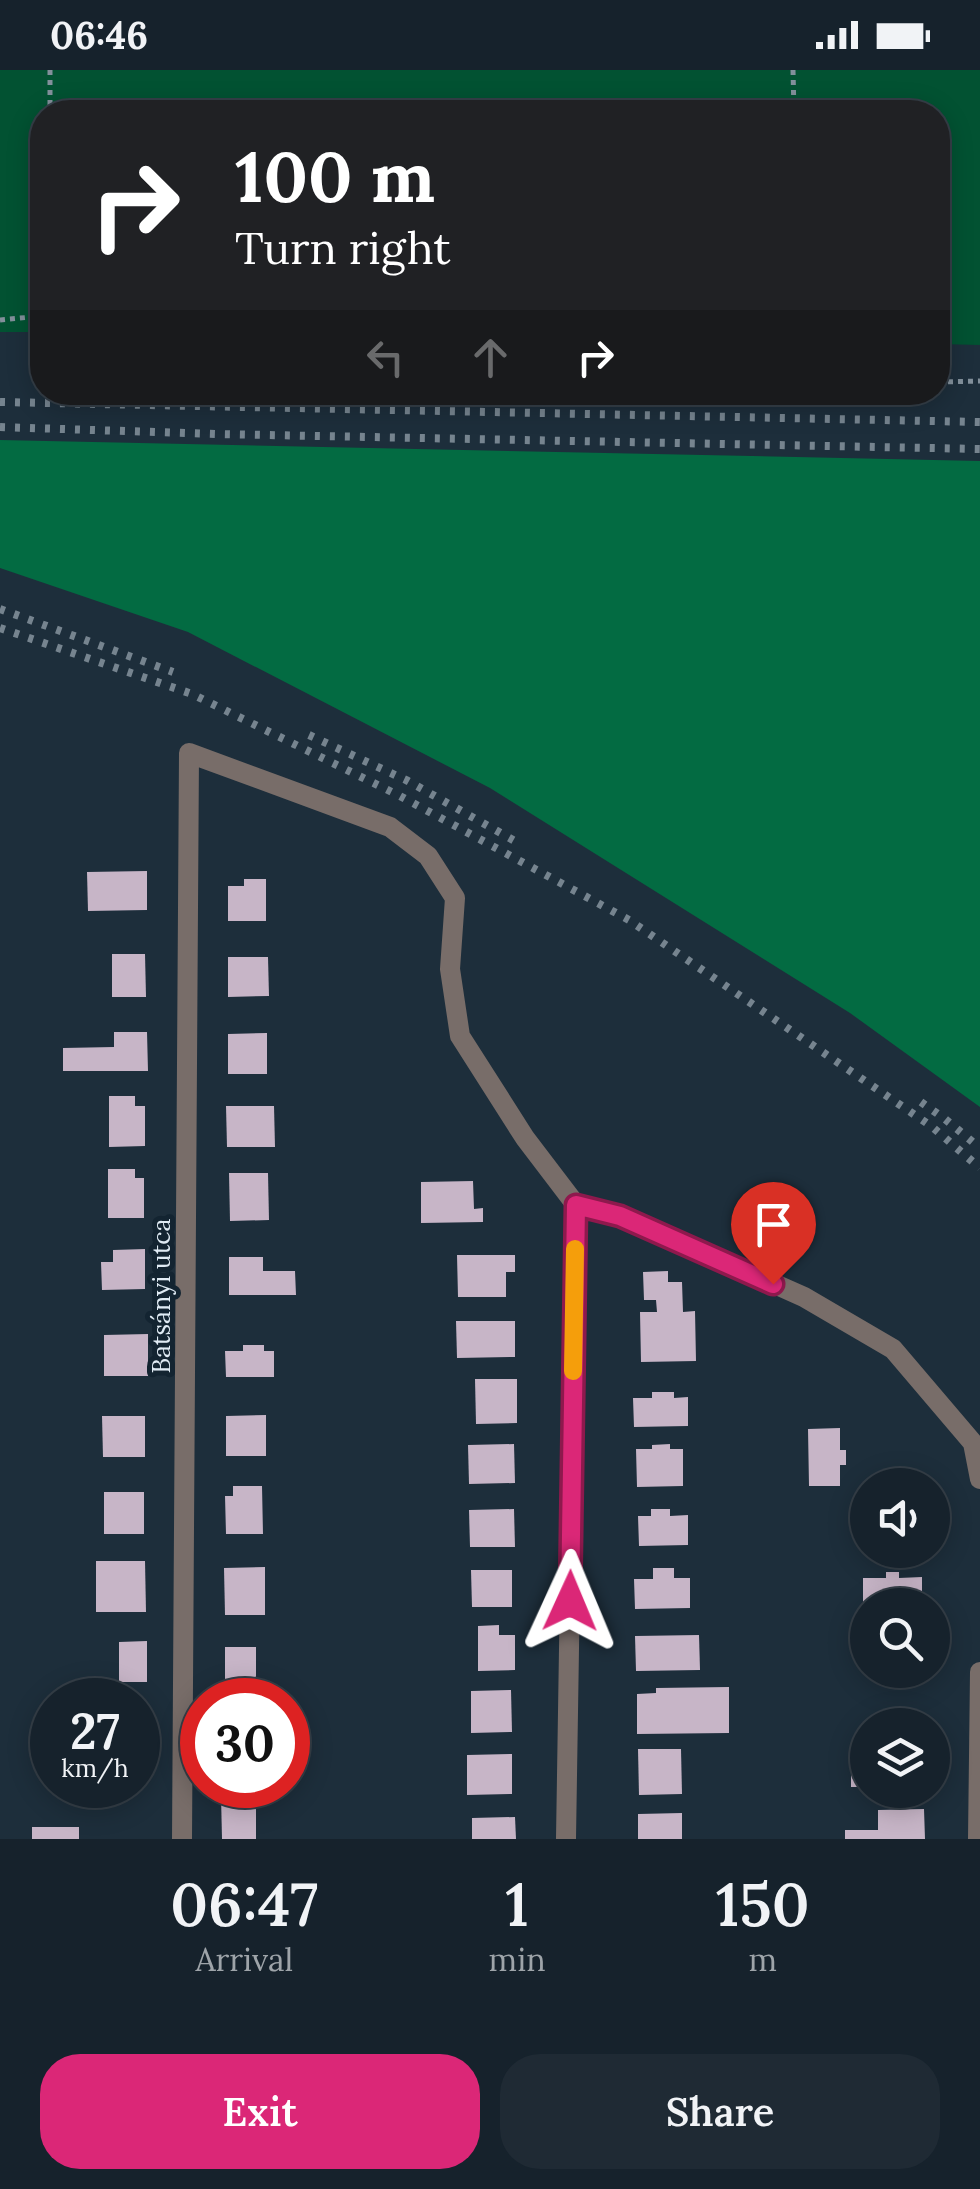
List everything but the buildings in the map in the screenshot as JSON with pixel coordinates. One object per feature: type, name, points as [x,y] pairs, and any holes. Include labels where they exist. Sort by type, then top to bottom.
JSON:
[{"type":"street","name":"Batsányi utca","points":[[182,1839],[189,754],[390,826],[428,856],[455,898],[450,969],[460,1036],[525,1138],[576,1205]]},
{"type":"street","points":[[566,1839],[576,1205],[620,1216],[804,1297],[893,1348],[973,1443],[980,1479]]},
{"type":"street","points":[[978,1839],[980,1672]]},
{"type":"path","points":[[50,70],[50,100]]},
{"type":"path","points":[[793,70],[794,100]]},
{"type":"path","points":[[0,320],[30,317]]},
{"type":"path","points":[[950,382],[980,381]]},
{"type":"green space","points":[[0,70],[980,70],[980,345],[950,344],[950,100],[30,100],[30,332],[0,332]]},
{"type":"green space","points":[[0,440],[980,461],[980,1107],[850,1013],[490,788],[188,632],[0,568]]},
{"type":"railway","points":[[0,402],[30,403]]},
{"type":"railway","points":[[147,405],[980,422]]},
{"type":"railway","points":[[0,427],[980,449]]},
{"type":"railway","points":[[0,609],[173,672]]},
{"type":"railway","points":[[0,628],[192,694],[400,796],[629,920],[931,1126],[980,1168]]},
{"type":"railway","points":[[309,735],[408,781],[522,845]]},
{"type":"railway","points":[[921,1102],[980,1148]]},
{"type":"slow traffic","points":[[573,1371],[575,1249]]},
{"type":"route","points":[[570,1601],[576,1205],[620,1216],[773,1284]]}]
